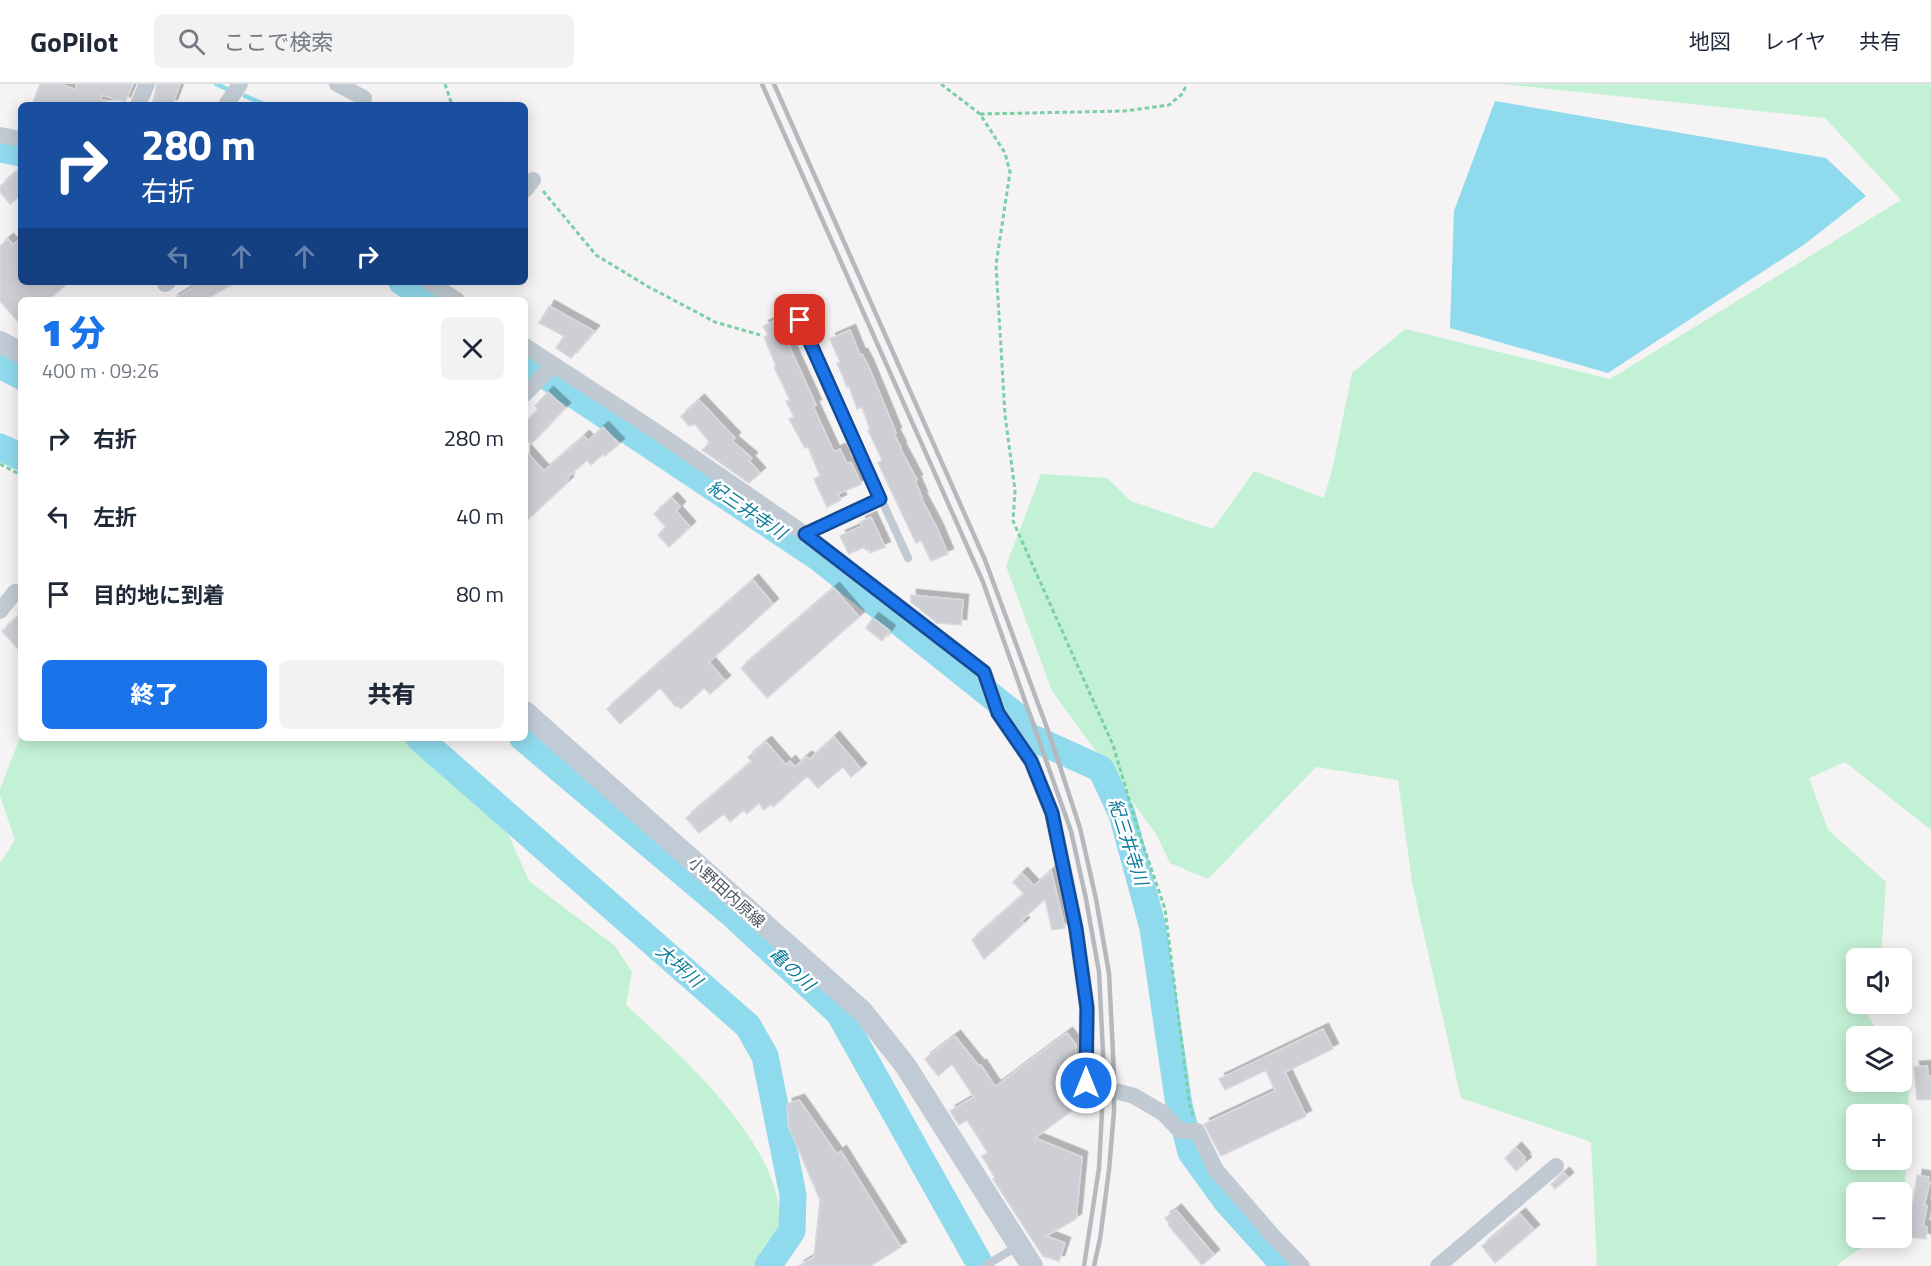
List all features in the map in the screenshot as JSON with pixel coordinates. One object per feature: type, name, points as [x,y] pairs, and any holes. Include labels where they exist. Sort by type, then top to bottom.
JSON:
[{"type":"main road","points":[[0,342],[18,351]]},
{"type":"main road","name":"小野田内原線","points":[[528,715],[862,1011],[905,1065],[1014,1249],[1032,1266]]},
{"type":"street","points":[[139,102],[147,84]]},
{"type":"street","points":[[227,102],[240,84]]},
{"type":"street","points":[[338,84],[363,98]]},
{"type":"street","points":[[0,135],[18,138]]},
{"type":"street","points":[[440,285],[454,297]]},
{"type":"street","points":[[528,350],[546,372],[654,430],[805,534],[984,672],[998,713],[1031,761],[1052,813],[1076,929],[1087,1008],[1086,1083],[1134,1096],[1189,1131],[1216,1170],[1302,1266]]},
{"type":"street","points":[[528,391],[546,372]]},
{"type":"street","points":[[0,611],[15,592]]},
{"type":"street","points":[[1438,1266],[1556,1167]]},
{"type":"lane","points":[[800,320],[908,558]]},
{"type":"lane","points":[[805,534],[880,499]]},
{"type":"lane","points":[[985,1266],[1014,1249]]},
{"type":"path","points":[[445,84],[451,102]]},
{"type":"path","points":[[942,84],[980,114],[1005,153],[1010,172],[996,265],[1005,415],[1016,490],[1013,521],[1113,746],[1165,909],[1189,1101],[1189,1131]]},
{"type":"path","points":[[980,114],[1125,111],[1169,105],[1182,94],[1186,84]]},
{"type":"path","points":[[529,185],[596,255],[647,286],[715,322],[760,335]]},
{"type":"path","points":[[0,464],[18,473]]},
{"type":"green space","points":[[1502,84],[1931,84],[1931,830],[1845,762],[1809,778],[1828,830],[1886,882],[1882,948],[1846,948],[1846,1014],[1867,1014],[1874,1026],[1846,1026],[1846,1092],[1909,1092],[1908,1104],[1846,1104],[1846,1170],[1906,1170],[1905,1182],[1846,1182],[1846,1248],[1861,1248],[1836,1266],[1597,1266],[1591,1142],[1461,1098],[1412,882],[1398,780],[1316,767],[1208,879],[1170,863],[1156,834],[1052,691],[1006,566],[1041,474],[1107,478],[1131,501],[1213,529],[1254,471],[1324,498],[1352,373],[1405,329],[1610,379],[1901,200],[1825,118]]},
{"type":"green space","points":[[19,741],[406,741],[502,820],[529,881],[615,946],[632,972],[626,1005],[701,1077],[751,1139],[768,1171],[778,1202],[778,1233],[774,1241],[753,1266],[0,1266],[0,863],[15,840],[0,796],[0,789]]},
{"type":"water","points":[[1495,101],[1826,158],[1866,196],[1805,244],[1608,373],[1450,328],[1454,211]]},
{"type":"building","points":[[40,84],[61,84],[76,90],[76,84],[133,84],[125,102],[102,95],[101,99],[107,102],[33,102]]},
{"type":"building","points":[[157,84],[180,84],[173,102],[153,102]]},
{"type":"building","points":[[18,171],[18,197],[10,204],[0,192],[0,186]]},
{"type":"building","points":[[8,239],[13,245],[18,241],[18,285],[66,285],[52,297],[18,297],[18,322],[0,301],[0,246]]},
{"type":"building","points":[[196,285],[231,285],[210,297],[178,297]]},
{"type":"building","points":[[549,306],[594,331],[571,358],[556,348],[564,336],[539,323]]},
{"type":"building","points":[[778,319],[779,322],[783,320],[790,335],[785,337],[816,405],[813,406],[834,452],[840,449],[847,464],[851,462],[861,484],[838,494],[841,500],[827,507],[814,479],[820,476],[808,447],[805,448],[789,419],[794,417],[786,401],[790,400],[774,367],[776,366],[764,337],[768,335],[763,326]]},
{"type":"building","points":[[850,330],[860,355],[862,354],[868,365],[896,433],[894,434],[917,480],[915,481],[921,498],[948,554],[931,561],[921,540],[916,543],[878,463],[882,460],[868,430],[870,429],[862,407],[857,409],[849,386],[847,387],[837,363],[840,362],[830,339]]},
{"type":"building","points":[[548,392],[565,408],[531,444],[528,441],[528,420],[538,409],[535,406]]},
{"type":"building","points":[[699,400],[735,438],[732,441],[752,458],[749,461],[760,473],[749,483],[702,450],[710,443],[695,424],[689,426],[681,416]]},
{"type":"building","points":[[603,427],[619,444],[591,465],[587,460],[568,477],[566,481],[568,482],[528,519],[528,453],[544,471],[584,436],[588,441]]},
{"type":"building","points":[[672,498],[680,507],[676,511],[690,527],[669,547],[658,535],[666,527],[654,514]]},
{"type":"building","points":[[871,517],[885,547],[870,553],[869,549],[866,550],[864,547],[849,554],[840,536],[862,526],[860,522]]},
{"type":"building","points":[[753,580],[773,604],[709,662],[725,681],[710,694],[704,688],[681,709],[676,707],[660,688],[620,724],[607,709]]},
{"type":"building","points":[[834,588],[859,617],[767,698],[741,668]]},
{"type":"building","points":[[911,595],[963,600],[961,625],[937,623],[911,602]]},
{"type":"building","points":[[18,617],[18,649],[2,631]]},
{"type":"building","points":[[873,618],[890,631],[882,641],[866,628]]},
{"type":"building","points":[[834,737],[861,769],[851,777],[843,767],[818,788],[807,776],[773,807],[771,804],[764,810],[759,803],[747,814],[744,810],[730,822],[724,814],[699,833],[686,818],[752,762],[748,757],[766,742],[786,765],[790,761],[795,767],[806,757],[810,759]]},
{"type":"building","points":[[1051,871],[1065,928],[1052,930],[1045,899],[1021,921],[1024,923],[984,959],[972,940],[1024,894],[1013,882],[1022,873],[1034,886]]},
{"type":"building","points":[[1323,1029],[1333,1049],[1285,1072],[1306,1116],[1221,1156],[1204,1124],[1275,1091],[1266,1070],[1225,1090],[1219,1079]]},
{"type":"building","points":[[1067,1033],[1076,1045],[1077,1088],[1072,1091],[1082,1103],[1035,1138],[1082,1157],[1076,1219],[1046,1236],[1065,1243],[1059,1261],[1043,1256],[993,1179],[995,1178],[982,1156],[988,1153],[967,1120],[959,1125],[950,1111],[974,1097],[952,1064],[938,1076],[925,1059],[955,1036],[996,1086]]},
{"type":"building","points":[[1927,1066],[1928,1076],[1931,1076],[1931,1099],[1917,1100],[1914,1067]]},
{"type":"building","points":[[799,1100],[837,1154],[841,1151],[901,1247],[870,1266],[799,1266],[814,1257],[820,1200],[788,1125],[787,1104]]},
{"type":"building","points":[[1516,1148],[1526,1162],[1516,1171],[1505,1158]]},
{"type":"building","points":[[1564,1173],[1568,1178],[1555,1189],[1551,1184]]},
{"type":"building","points":[[1917,1175],[1929,1177],[1930,1182],[1924,1205],[1927,1206],[1923,1226],[1927,1227],[1926,1239],[1912,1237],[1912,1209]]},
{"type":"building","points":[[1176,1210],[1214,1255],[1202,1265],[1168,1225],[1165,1218]]},
{"type":"building","points":[[1520,1214],[1534,1230],[1495,1263],[1482,1246]]},
{"type":"waterway","points":[[216,84],[229,90]]},
{"type":"waterway","points":[[245,96],[259,102]]},
{"type":"waterway","name":"紀三井寺川","points":[[0,149],[18,152]]},
{"type":"waterway","name":"紀三井寺川","points":[[407,285],[427,297]]},
{"type":"waterway","name":"紀三井寺川","points":[[528,364],[819,558],[1019,718],[1026,735],[1101,769],[1122,814],[1153,928],[1179,1105],[1191,1152],[1227,1202],[1285,1266]]},
{"type":"waterway","name":"亀の川","points":[[0,365],[18,374]]},
{"type":"waterway","name":"大坪川","points":[[0,447],[18,456]]},
{"type":"waterway","name":"大坪川","points":[[422,741],[748,1026],[765,1056],[793,1195],[792,1231],[768,1266]]},
{"type":"waterway","name":"亀の川","points":[[527,741],[733,915],[839,1013],[981,1266]]},
{"type":"railway","points":[[762,84],[983,582],[1071,831],[1099,972],[1104,1073],[1099,1168],[1084,1266]]},
{"type":"railway","points":[[774,84],[985,560],[1050,736],[1080,828],[1109,973],[1114,1074],[1114,1111],[1109,1170],[1094,1266]]},
{"type":"route","points":[[800,320],[880,499],[805,534],[984,672],[998,713],[1031,761],[1052,813],[1076,929],[1087,1008],[1086,1083]]}]
